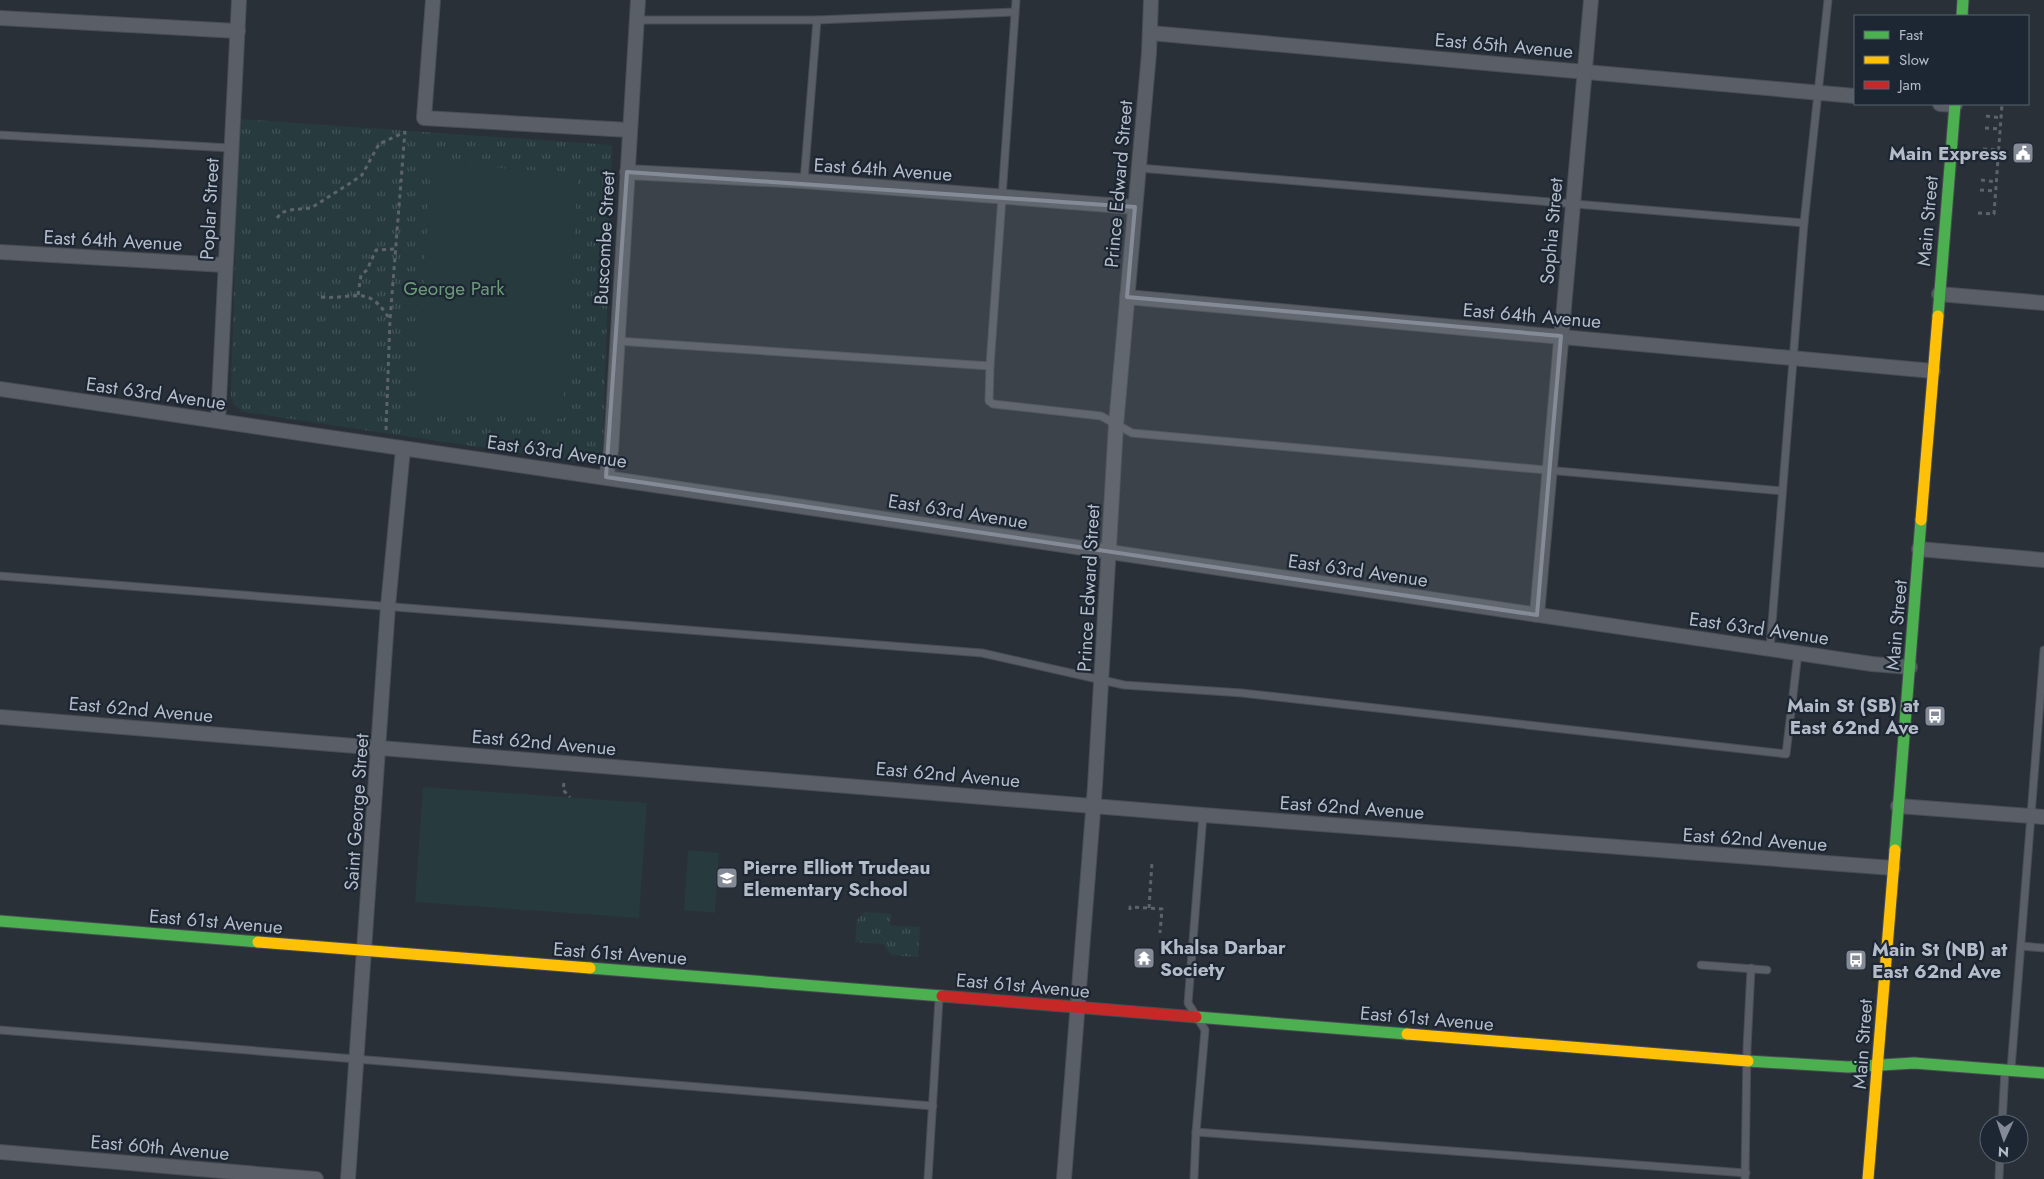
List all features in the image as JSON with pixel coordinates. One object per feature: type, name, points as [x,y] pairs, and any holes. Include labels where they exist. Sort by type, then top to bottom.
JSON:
[{"type":"street","name":"Poplar Street","points":[[218,421],[224,264],[239,0]]},
{"type":"street","points":[[433,0],[424,118],[630,130]]},
{"type":"street","name":"Buscombe Street","points":[[606,477],[611,450],[638,0]]},
{"type":"street","name":"Prince Edward Street","points":[[1064,1179],[1093,805],[1116,425],[1139,168],[1151,0]]},
{"type":"street","name":"Sophia Street","points":[[1537,615],[1591,0]]},
{"type":"street","points":[[1962,15],[1963,0]]},
{"type":"street","points":[[0,18],[238,31]]},
{"type":"street","name":"East 65th Avenue","points":[[1150,33],[1584,70],[1854,96]]},
{"type":"street","name":"Main Street","points":[[1868,1179],[1955,105]]},
{"type":"street","name":"East 64th Avenue","points":[[627,172],[804,182],[1135,207]]},
{"type":"street","name":"East 64th Avenue","points":[[0,252],[224,264]]},
{"type":"street","points":[[1939,294],[2044,303]]},
{"type":"street","name":"East 64th Avenue","points":[[1127,297],[1933,372]]},
{"type":"street","name":"East 63rd Avenue","points":[[0,390],[606,477],[1109,553],[1798,653],[1910,667]]},
{"type":"street","name":"Saint George Street","points":[[348,1179],[388,606],[403,449]]},
{"type":"street","points":[[1919,549],[2044,560]]},
{"type":"street","name":"East 62nd Avenue","points":[[0,717],[1893,868]]},
{"type":"street","points":[[1898,806],[2037,816]]},
{"type":"street","name":"East 61st Avenue","points":[[0,921],[1748,1061],[1848,1068],[1914,1063],[2044,1073]]},
{"type":"street","name":"East 60th Avenue","points":[[0,1152],[316,1179]]},
{"type":"lane","points":[[1016,0],[990,366],[989,401],[993,404],[1101,416],[1132,433],[1782,491]]},
{"type":"lane","points":[[1770,648],[1804,223],[1820,92],[1828,0]]},
{"type":"lane","points":[[637,20],[817,20],[1015,12]]},
{"type":"lane","points":[[804,182],[817,20]]},
{"type":"lane","points":[[0,135],[231,148]]},
{"type":"lane","points":[[1139,168],[1804,223]]},
{"type":"lane","points":[[617,341],[990,366]]},
{"type":"lane","points":[[0,576],[982,653],[1124,685],[1242,693],[1786,754],[1798,653]]},
{"type":"lane","points":[[2003,1114],[2037,816],[2044,650]]},
{"type":"lane","points":[[1194,1179],[1205,1030],[1188,1003],[1203,814]]},
{"type":"lane","points":[[2021,946],[2044,948]]},
{"type":"lane","points":[[1701,965],[1767,970]]},
{"type":"lane","points":[[1196,1132],[1745,1176],[1751,968]]},
{"type":"lane","points":[[928,1179],[939,996]]},
{"type":"lane","points":[[0,1030],[933,1106]]},
{"type":"lane","points":[[1999,1179],[2000,1164]]},
{"type":"path","points":[[1978,213],[1994,214],[2002,105]]},
{"type":"path","points":[[1986,116],[2001,118]]},
{"type":"path","points":[[1985,128],[2000,129]]},
{"type":"path","points":[[277,218],[281,213],[289,210],[311,208],[352,182],[362,175],[379,144],[405,131],[390,320],[386,432]]},
{"type":"path","points":[[1983,149],[1998,150]]},
{"type":"path","points":[[1982,158],[1998,160]]},
{"type":"path","points":[[1981,180],[1996,182]]},
{"type":"path","points":[[1980,190],[1995,191]]},
{"type":"path","points":[[358,295],[361,275],[367,270],[376,250],[395,249]]},
{"type":"path","points":[[321,297],[368,296],[381,305],[390,320]]},
{"type":"path","points":[[564,783],[563,790],[570,797]]},
{"type":"path","points":[[1149,908],[1152,862]]},
{"type":"path","points":[[1130,910],[1130,907],[1162,909],[1160,933]]},
{"type":"highlighted area","points":[[627,172],[1135,207],[1127,297],[1561,336],[1537,615],[606,477]]},
{"type":"green space","name":"George Park","points":[[239,119],[612,145],[603,448],[599,457],[592,462],[585,463],[244,412],[234,405],[231,396]]},
{"type":"green space","points":[[431,164],[578,173],[562,419],[416,409]]},
{"type":"green space","points":[[423,787],[647,803],[639,918],[415,902]]},
{"type":"green space","points":[[688,850],[719,853],[715,913],[684,910]]},
{"type":"green space","points":[[865,912],[891,914],[890,925],[920,927],[918,957],[891,955],[883,944],[855,942],[857,920]]},
{"type":"traffic: fast","points":[[1962,15],[1963,0]]},
{"type":"traffic: fast","points":[[1938,316],[1955,105]]},
{"type":"traffic: fast","points":[[1895,850],[1921,520]]},
{"type":"traffic: fast","points":[[0,921],[258,942]]},
{"type":"traffic: fast","points":[[590,968],[942,996]]},
{"type":"traffic: fast","points":[[1196,1017],[1407,1034]]},
{"type":"traffic: fast","points":[[1748,1061],[1848,1067],[1914,1063],[2044,1073]]},
{"type":"traffic: slow","points":[[1921,520],[1938,316]]},
{"type":"traffic: slow","points":[[1868,1179],[1895,850]]},
{"type":"traffic: slow","points":[[258,942],[590,968]]},
{"type":"traffic: slow","points":[[1407,1034],[1748,1061]]},
{"type":"traffic: jam","points":[[942,996],[1196,1017]]},
{"type":"place","name":"Main Express","points":[[2023,153]]},
{"type":"place","name":"Main St (SB) at East 62nd Ave","points":[[1935,716]]},
{"type":"place","name":"Pierre Elliott Trudeau Elementary School","points":[[727,878]]},
{"type":"place","name":"Khalsa Darbar Society","points":[[1144,958]]},
{"type":"place","name":"Main St (NB) at East 62nd Ave","points":[[1856,960]]}]
